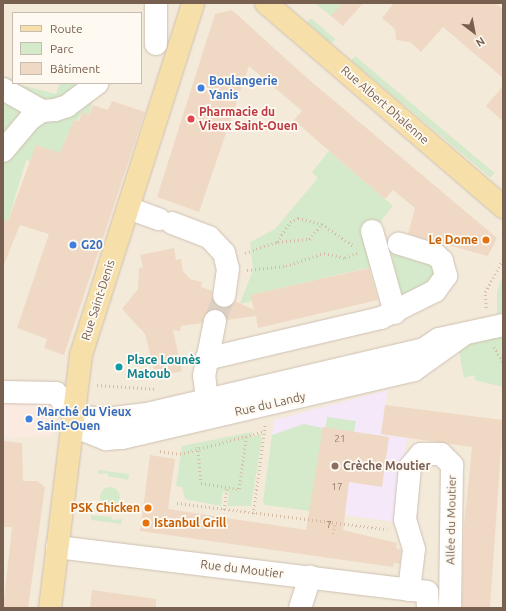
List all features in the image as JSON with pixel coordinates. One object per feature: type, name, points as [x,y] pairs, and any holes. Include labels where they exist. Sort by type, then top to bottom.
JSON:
[{"type":"main road","name":"Rue Saint-Denis","points":[[50,608],[81,355],[193,3]]},
{"type":"main road","name":"Rue Albert Dhalenne","points":[[266,3],[503,208]]},
{"type":"street","points":[[156,3],[148,45],[175,56]]},
{"type":"street","points":[[3,151],[30,119],[42,111],[68,106],[96,84]]},
{"type":"street","points":[[3,89],[42,111]]},
{"type":"street","points":[[128,208],[209,237],[227,264],[224,296]]},
{"type":"street","points":[[372,232],[395,313]]},
{"type":"street","points":[[206,360],[395,313],[435,290],[446,276],[436,255],[399,244]]},
{"type":"street","points":[[207,399],[206,360],[215,321]]},
{"type":"street","name":"Rue du Landy","points":[[74,416],[127,418],[424,349],[439,339],[463,335],[503,325]]},
{"type":"street","name":"Rue du Landy","points":[[3,392],[56,392],[74,416],[96,437],[122,438],[414,370],[463,335]]},
{"type":"street","name":"Allée du Moutier","points":[[421,597],[414,549],[403,517],[410,467],[414,460],[429,453],[448,458],[452,475],[450,608]]},
{"type":"street","name":"Rue du Moutier","points":[[57,547],[310,577],[421,597]]},
{"type":"street","points":[[300,608],[310,577]]},
{"type":"path","points":[[298,218],[322,224],[360,250],[345,258],[324,253],[268,270],[227,264],[277,242],[284,236],[290,222],[298,218]]},
{"type":"path","points":[[277,242],[309,239],[322,224]]},
{"type":"path","points":[[253,514],[268,405]]},
{"type":"path","points":[[157,451],[180,454],[198,447],[265,431]]},
{"type":"path","points":[[198,447],[201,483],[239,489],[246,436]]},
{"type":"path","points":[[224,510],[227,487]]},
{"type":"path","points":[[177,503],[335,524],[403,517]]},
{"type":"path","points":[[333,534],[335,524]]},
{"type":"shaded area","points":[[3,3],[503,3],[503,608],[3,608]]},
{"type":"shaded area","name":"Crèche Moutier","points":[[388,390],[381,434],[407,438],[395,522],[264,504],[274,420]]},
{"type":"shaded area","name":"Marché du Vieux Saint-Ouen","points":[[59,399],[53,436],[3,438],[3,402]]},
{"type":"green space","points":[[315,3],[343,3],[331,16]]},
{"type":"green space","points":[[311,18],[335,39],[331,44],[307,23]]},
{"type":"green space","points":[[355,56],[494,173],[491,178],[351,61]]},
{"type":"green space","points":[[3,76],[12,79],[12,84],[56,94],[60,84],[97,84],[89,115],[82,113],[65,138],[76,154],[42,165],[48,149],[36,145],[31,161],[26,160],[8,221],[3,219]]},
{"type":"green space","points":[[329,151],[393,206],[366,239],[375,266],[251,295],[252,301],[240,304],[253,270],[250,242],[275,229],[318,178],[312,172]]},
{"type":"green space","points":[[391,251],[428,260],[438,271],[430,283],[401,296]]},
{"type":"green space","points":[[503,274],[503,312],[497,314],[497,292]]},
{"type":"green space","points":[[503,334],[503,387],[475,380],[474,375],[464,378],[459,351],[464,344]]},
{"type":"green space","points":[[327,417],[356,421],[354,432],[325,428]]},
{"type":"green space","points":[[304,424],[323,428],[311,511],[265,505],[263,502],[272,435]]},
{"type":"green space","points":[[252,432],[252,437],[260,434],[262,438],[251,506],[227,506],[229,492],[223,492],[221,506],[185,499],[182,487],[176,486],[182,446]]},
{"type":"green space","points":[[98,470],[129,474],[128,480],[108,476],[108,473],[98,474]]},
{"type":"green space","points":[[110,487],[117,490],[120,497],[117,504],[110,507],[103,504],[100,497],[103,490]]},
{"type":"green space","points":[[91,515],[112,517],[112,520],[122,519],[121,524],[91,520]]},
{"type":"building","points":[[343,3],[363,3],[343,26],[331,16]]},
{"type":"building","points":[[394,3],[495,3],[503,9],[503,78],[443,27],[421,52],[410,42],[396,40],[395,29],[382,18]]},
{"type":"building","points":[[232,10],[307,78],[497,238],[488,256],[408,234],[415,208],[393,190],[385,199],[294,120],[302,111],[249,66],[199,212],[157,197],[215,14]]},
{"type":"building","points":[[503,86],[503,121],[486,106]]},
{"type":"building","points":[[112,101],[145,112],[64,355],[44,348],[47,339],[17,328],[49,234],[20,225],[3,267],[3,219],[8,221],[36,145],[60,153],[74,120],[79,121],[82,112],[89,115],[93,105],[108,110]]},
{"type":"building","points":[[174,248],[176,260],[181,259],[183,271],[190,279],[202,282],[201,287],[212,291],[213,301],[222,308],[235,301],[254,310],[250,295],[369,268],[378,300],[258,328],[256,316],[227,320],[223,311],[211,309],[202,323],[181,326],[180,331],[173,330],[182,371],[156,377],[145,334],[122,309],[138,289],[139,268],[143,267],[140,255]]},
{"type":"building","points":[[385,405],[503,420],[490,608],[462,608],[464,527],[472,447],[381,434]]},
{"type":"building","points":[[323,427],[389,437],[382,487],[349,482],[343,530],[397,543],[396,548],[401,550],[400,564],[394,563],[393,567],[140,531],[150,455],[175,459],[168,509],[306,530]]},
{"type":"building","points":[[4,441],[22,443],[23,481],[37,481],[45,487],[28,608],[3,608],[12,527],[3,527]]},
{"type":"building","points":[[92,590],[156,599],[156,608],[90,607]]},
{"type":"tunnel","points":[[215,321],[224,296]]},
{"type":"place","name":"Boulangerie Yanis","points":[[201,88]]},
{"type":"place","name":"Pharmacie du Vieux Saint-Ouen","points":[[191,119]]},
{"type":"place","name":"Le Dome","points":[[486,240]]},
{"type":"place","name":"G20","points":[[73,245]]},
{"type":"place","name":"Place Lounès Matoub","points":[[119,367]]},
{"type":"place","name":"Marché du Vieux Saint-Ouen","points":[[29,419]]},
{"type":"place","name":"Crèche Moutier","points":[[335,466]]},
{"type":"place","name":"PSK Chicken","points":[[148,508]]},
{"type":"place","name":"Istanbul Grill","points":[[146,523]]}]
